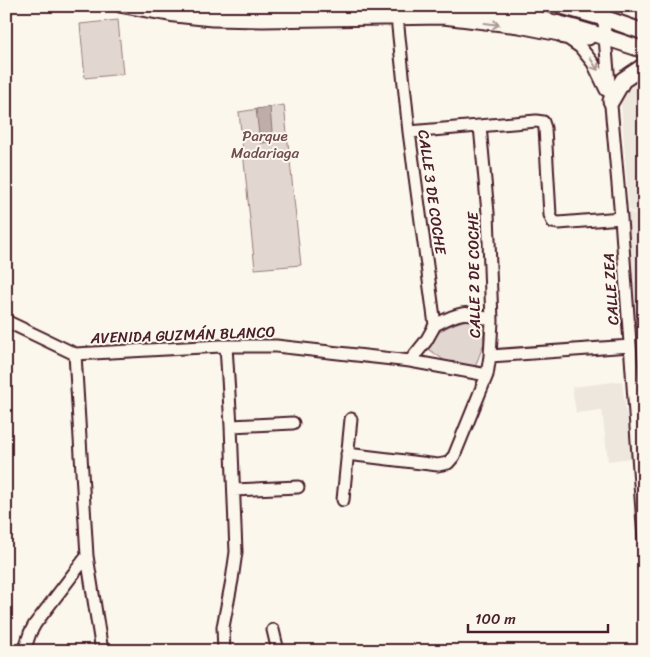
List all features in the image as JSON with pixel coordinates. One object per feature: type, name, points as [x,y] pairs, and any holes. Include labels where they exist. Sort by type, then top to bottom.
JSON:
[{"type":"main road","points":[[189,6],[243,10],[443,13]]},
{"type":"main road","points":[[562,6],[605,12],[644,32]]},
{"type":"main road","points":[[398,11],[443,13],[469,9],[528,16],[566,25],[644,50]]},
{"type":"main road","points":[[564,36],[605,38]]},
{"type":"main road","points":[[611,100],[623,80],[644,66]]},
{"type":"street","points":[[120,6],[175,16],[212,20],[263,21],[398,11]]},
{"type":"street","name":"CALLE 3 DE COCHE","points":[[398,11],[409,132],[435,324]]},
{"type":"street","name":"CALLE ZEA","points":[[605,12],[605,38],[621,218],[644,539]]},
{"type":"street","points":[[443,13],[564,36],[590,57],[611,100]]},
{"type":"street","points":[[409,132],[536,120],[543,122],[552,222],[621,218]]},
{"type":"street","name":"CALLE 2 DE COCHE","points":[[347,454],[438,465],[448,463],[454,456],[487,375],[492,321],[488,213],[480,126]]},
{"type":"street","points":[[410,361],[426,341],[435,324],[454,315],[476,313],[492,321]]},
{"type":"street","name":"AVENIDA GUZMÁN BLANCO","points":[[6,321],[75,354],[226,346],[276,346],[410,361],[487,375]]},
{"type":"street","points":[[224,651],[223,627],[236,552],[226,346]]},
{"type":"street","points":[[490,356],[630,346]]},
{"type":"street","points":[[75,354],[87,556],[102,651]]},
{"type":"street","points":[[343,500],[351,419]]},
{"type":"street","points":[[231,426],[293,423]]},
{"type":"street","points":[[234,490],[298,486]]},
{"type":"street","points":[[24,651],[34,624],[87,556]]},
{"type":"street","points":[[273,630],[278,651]]},
{"type":"shaded area","points":[[644,76],[644,217],[629,210],[621,102],[630,81],[634,77]]},
{"type":"shaded area","points":[[270,107],[273,142],[260,143],[256,109]]},
{"type":"shaded area","points":[[625,210],[644,218],[644,438]]},
{"type":"shaded area","points":[[622,381],[632,458],[608,461],[602,410],[576,413],[572,387]]},
{"type":"green space","points":[[118,20],[123,74],[85,78],[80,24]]},
{"type":"green space","name":"Parque Madariaga","points":[[284,105],[301,265],[255,269],[239,112]]},
{"type":"green space","points":[[472,319],[483,325],[484,343],[475,367],[451,365],[427,348],[434,337],[445,328]]}]
